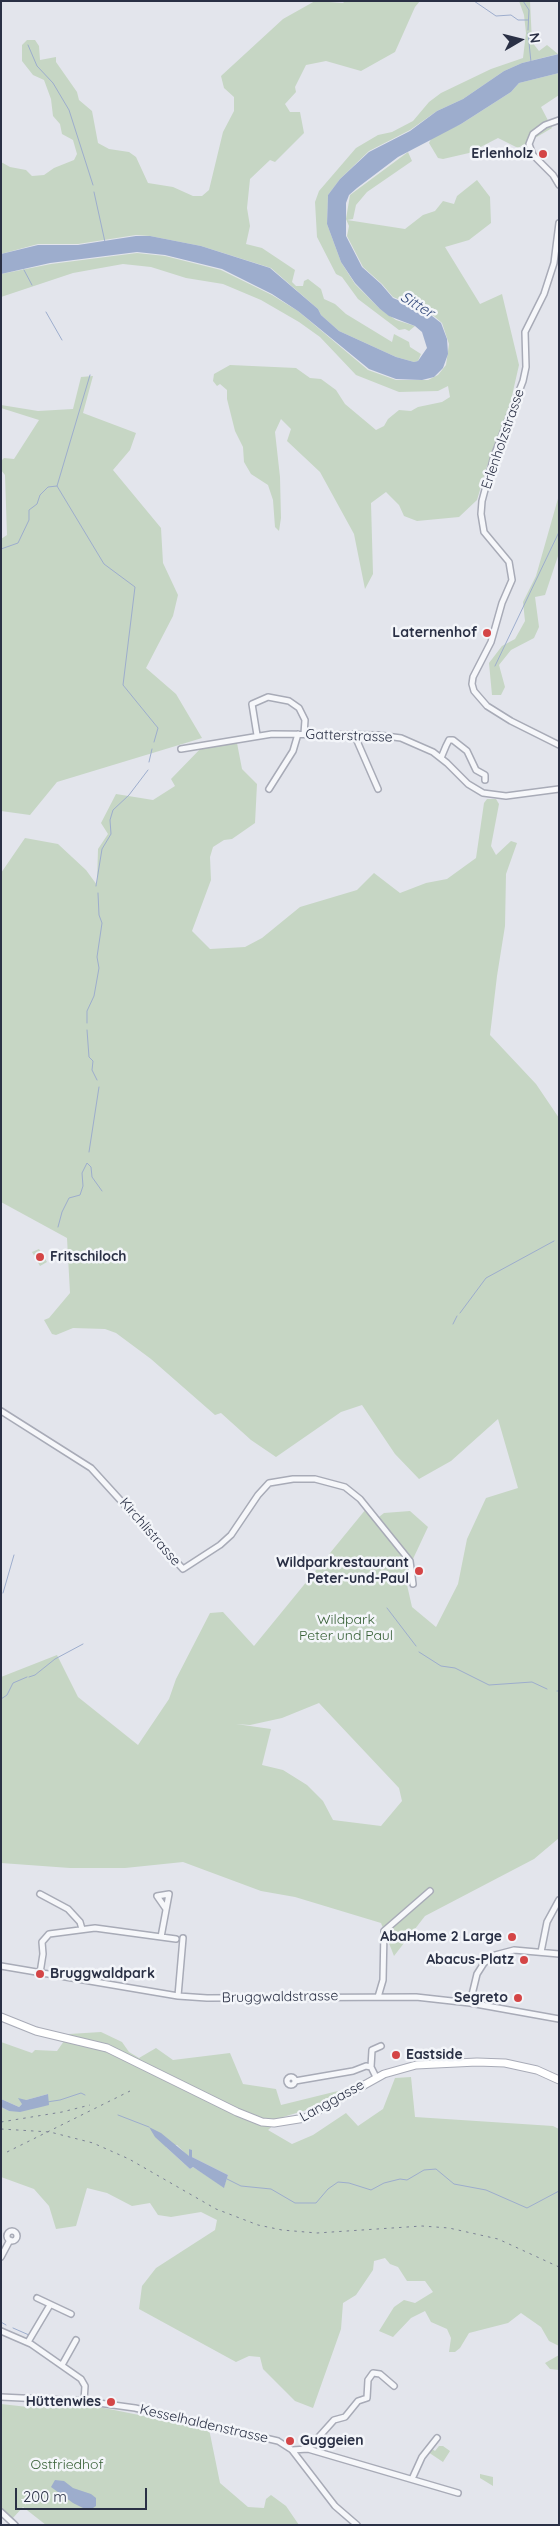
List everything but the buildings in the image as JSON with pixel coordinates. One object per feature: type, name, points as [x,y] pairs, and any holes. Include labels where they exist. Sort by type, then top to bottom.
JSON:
[{"type":"main road","name":"Langgasse","points":[[1,2017],[28,2028],[101,2046],[130,2058],[244,2115],[274,2123],[305,2118],[388,2072],[416,2065],[477,2062],[517,2065],[559,2080]]},
{"type":"street","points":[[559,120],[545,125],[533,134],[529,144],[538,163],[553,175],[559,185]]},
{"type":"street","name":"Erlenholzstrasse","points":[[559,224],[554,264],[544,294],[525,332],[526,367],[523,381],[494,456],[482,501],[481,514],[484,532],[509,562],[512,580],[502,602],[491,642],[473,677],[472,684],[474,691],[487,706],[511,722],[559,745]]},
{"type":"street","points":[[256,735],[252,704],[268,697],[281,699],[299,708],[305,720],[304,734]]},
{"type":"street","points":[[269,789],[293,751],[298,734]]},
{"type":"street","points":[[354,734],[378,789]]},
{"type":"street","name":"Gatterstrasse","points":[[181,749],[256,735],[354,734],[401,738],[419,745],[441,758],[474,788],[491,795],[514,796],[559,789]]},
{"type":"street","points":[[441,758],[449,740],[453,740],[467,751],[476,770],[485,775],[484,780]]},
{"type":"street","name":"Kirchlistrasse","points":[[1,1411],[91,1468],[183,1569],[220,1545],[231,1535],[258,1494],[269,1483],[293,1479],[315,1480],[345,1487],[360,1499],[410,1561],[413,1584]]},
{"type":"street","points":[[378,1997],[383,1980],[384,1931],[430,1891]]},
{"type":"street","points":[[40,1894],[68,1909],[80,1922],[82,1929]]},
{"type":"street","points":[[541,1952],[547,1922],[559,1900]]},
{"type":"street","points":[[161,1937],[166,1909]]},
{"type":"street","points":[[40,1973],[43,1954],[42,1942],[44,1937],[53,1933],[82,1929],[176,1939]]},
{"type":"street","points":[[178,1996],[183,1938]]},
{"type":"street","points":[[470,2003],[477,1974],[490,1958],[507,1951],[559,1954]]},
{"type":"street","name":"Bruggwaldstrasse","points":[[1,1966],[178,1996],[207,1998],[416,1996],[559,2018]]},
{"type":"street","points":[[376,2078],[371,2067],[372,2050],[381,2046]]},
{"type":"street","points":[[295,2081],[353,2071],[366,2066],[371,2067]]},
{"type":"street","points":[[1,2257],[10,2240]]},
{"type":"street","points":[[37,2298],[71,2314]]},
{"type":"street","points":[[28,2342],[50,2305]]},
{"type":"street","points":[[1,2331],[28,2342],[84,2382],[84,2401]]},
{"type":"street","points":[[62,2365],[76,2340]]},
{"type":"street","points":[[308,2449],[335,2419],[344,2417],[358,2401],[367,2398],[368,2380],[373,2373],[380,2374],[394,2386]]},
{"type":"street","name":"Kesselhaldenstrasse","points":[[1,2397],[84,2401],[136,2408],[278,2441],[292,2450],[308,2449],[458,2493]]},
{"type":"street","points":[[412,2479],[422,2457],[437,2438]]},
{"type":"street","points":[[292,2450],[335,2506],[357,2525]]},
{"type":"street","points":[[1,2512],[15,2525]]},
{"type":"green space","points":[[315,1],[343,3],[345,1],[420,1],[415,7],[395,52],[361,71],[326,61],[306,65],[295,87],[296,92],[285,104],[290,112],[300,112],[304,133],[275,162],[270,160],[250,179],[247,208],[250,226],[246,244],[262,248],[295,270],[292,282],[296,286],[303,286],[304,281],[308,279],[321,289],[324,299],[335,304],[346,314],[392,342],[394,334],[409,342],[410,347],[421,354],[418,361],[414,362],[396,357],[339,331],[321,315],[318,309],[271,268],[201,246],[136,235],[78,244],[38,244],[1,254],[1,162],[10,167],[26,170],[32,176],[44,175],[54,168],[74,160],[77,154],[73,140],[62,134],[60,124],[53,116],[51,99],[44,80],[33,75],[22,61],[22,45],[27,40],[35,40],[39,46],[40,60],[56,57],[56,62],[77,92],[79,100],[92,111],[98,143],[109,149],[129,152],[136,157],[148,183],[173,187],[193,196],[202,196],[209,190],[223,132],[234,111],[234,97],[224,88],[221,76],[283,19]]},
{"type":"green space","points":[[519,1],[530,1],[532,42],[539,51],[547,45],[558,54],[522,63],[504,71],[463,99],[437,111],[410,130],[369,151],[340,179],[328,195],[327,224],[341,262],[355,284],[380,309],[396,320],[415,326],[409,331],[405,329],[399,330],[358,299],[342,277],[336,274],[317,237],[315,202],[319,191],[356,148],[378,135],[392,132],[413,121],[429,102],[441,93],[491,69],[523,58],[526,33],[524,15]]},
{"type":"green space","points":[[559,73],[559,95],[541,107],[552,128],[518,148],[498,138],[469,153],[443,159],[438,158],[429,143],[432,137],[461,124],[511,92],[519,83]]},
{"type":"green space","points":[[408,152],[412,161],[367,192],[356,205],[353,219],[347,220],[405,229],[423,215],[435,211],[443,201],[454,204],[457,196],[477,180],[490,197],[491,223],[469,240],[445,247],[480,304],[502,294],[519,365],[509,409],[487,466],[477,500],[459,517],[417,521],[404,516],[399,505],[386,492],[371,503],[373,574],[365,589],[354,534],[320,472],[287,441],[291,429],[281,419],[275,432],[280,477],[281,518],[279,531],[275,527],[273,500],[268,485],[251,474],[244,462],[243,447],[235,431],[227,399],[227,390],[220,384],[217,386],[213,381],[214,374],[230,365],[296,368],[310,378],[321,379],[336,390],[345,404],[376,430],[384,426],[388,419],[399,410],[411,411],[418,407],[442,402],[450,397],[448,386],[438,391],[399,392],[356,375],[320,337],[299,322],[261,300],[223,284],[186,278],[151,267],[123,264],[73,273],[1,297],[1,274],[51,264],[137,253],[165,256],[221,270],[272,295],[298,311],[368,370],[396,380],[428,380],[438,375],[446,365],[449,344],[442,323],[428,311],[393,297],[363,267],[347,236],[349,226],[346,219],[350,195]]},
{"type":"green space","points":[[93,376],[83,413],[136,433],[130,450],[113,470],[161,528],[163,563],[178,595],[173,616],[146,668],[176,694],[202,738],[57,782],[30,815],[1,811],[1,539],[7,535],[5,475],[1,470],[1,461],[4,458],[14,459],[39,420],[1,408],[1,405],[38,411],[73,409],[81,377]]},
{"type":"green space","points":[[559,495],[559,553],[545,595],[535,597],[539,627],[534,638],[511,650],[499,665],[505,687],[501,695],[492,695],[489,663],[502,646],[515,639],[525,621],[523,602],[536,576]]},
{"type":"green space","name":"Wildpark Peter und Paul","points":[[237,743],[242,769],[257,784],[255,823],[232,839],[224,840],[213,847],[210,857],[211,880],[192,931],[210,949],[245,947],[262,938],[300,907],[357,890],[374,873],[400,893],[426,883],[447,879],[476,858],[484,803],[487,799],[496,799],[499,804],[491,846],[496,855],[511,841],[517,843],[506,874],[505,926],[490,1035],[536,1084],[559,1118],[559,1838],[534,1859],[425,1916],[394,1956],[381,1923],[295,1897],[261,1891],[183,1862],[125,1868],[70,1868],[1,1863],[1,1677],[57,1655],[78,1697],[138,1745],[169,1699],[176,1679],[210,1613],[223,1612],[254,1646],[366,1509],[375,1520],[384,1513],[410,1511],[428,1527],[405,1576],[412,1607],[436,1627],[458,1584],[467,1539],[486,1498],[518,1488],[498,1419],[451,1461],[419,1479],[395,1454],[362,1405],[341,1412],[276,1457],[251,1440],[221,1413],[215,1415],[151,1359],[116,1333],[105,1329],[73,1328],[56,1335],[52,1334],[44,1320],[49,1318],[70,1293],[67,1238],[1,1202],[1,873],[25,838],[58,844],[86,870],[97,885],[98,849],[108,834],[101,823],[116,794],[153,800],[175,786],[171,779],[204,745]],"holes":[[[319,1703],[399,1788],[402,1801],[381,1826],[333,1820],[323,1801],[307,1785],[283,1770],[262,1765],[271,1729],[236,1724],[250,1725],[282,1718]]]},
{"type":"green space","name":"Fritschiloch","points":[[39,1249],[47,1262],[40,1266],[32,1252]]},
{"type":"green space","points":[[101,2032],[122,2042],[129,2052],[139,2058],[156,2048],[173,2060],[230,2053],[243,2084],[276,2089],[281,2105],[346,2089],[323,2105],[283,2117],[268,2130],[292,2144],[313,2135],[346,2113],[358,2126],[383,2109],[395,2078],[411,2077],[415,2117],[553,2126],[559,2129],[559,2346],[549,2341],[541,2327],[521,2313],[508,2323],[469,2333],[460,2348],[455,2352],[449,2352],[451,2338],[447,2329],[431,2322],[425,2311],[411,2318],[393,2337],[379,2331],[394,2307],[404,2300],[415,2303],[433,2292],[425,2281],[407,2281],[398,2267],[390,2264],[385,2258],[374,2261],[373,2270],[356,2295],[343,2303],[341,2329],[313,2408],[295,2401],[263,2369],[260,2357],[249,2356],[236,2362],[139,2309],[142,2286],[156,2268],[215,2230],[217,2220],[201,2212],[171,2217],[158,2215],[150,2203],[132,2206],[107,2193],[87,2188],[76,2226],[56,2229],[49,2206],[34,2189],[1,2177],[1,2107],[9,2111],[48,2104],[48,2094],[26,2100],[19,2107],[1,2099],[1,2042],[32,2053],[35,2050],[57,2051],[69,2034]],"holes":[[[177,2145],[189,2157],[189,2149],[192,2151],[192,2157],[228,2175],[224,2187],[193,2167],[190,2169],[166,2147]]]},
{"type":"green space","points":[[559,2355],[559,2370],[550,2369],[545,2363]]},
{"type":"green space","name":"Ostfriedhof","points":[[1,2404],[28,2407],[50,2407],[51,2404],[94,2406],[209,2429],[220,2483],[248,2507],[264,2508],[266,2499],[271,2495],[286,2506],[299,2525],[46,2525],[23,2507],[12,2519],[1,2508]]},
{"type":"green space","points":[[439,2446],[443,2446],[450,2451],[443,2462],[428,2452],[431,2448],[435,2451]]},
{"type":"green space","points":[[480,2474],[493,2477],[493,2486],[480,2478]]},
{"type":"water","name":"Sitter","points":[[559,54],[559,73],[519,83],[511,92],[461,124],[398,157],[349,195],[346,203],[346,236],[362,267],[393,298],[427,312],[441,323],[447,339],[448,354],[443,368],[434,377],[422,380],[396,379],[369,369],[298,311],[272,294],[222,269],[165,255],[137,252],[50,263],[1,274],[1,254],[38,245],[78,245],[136,236],[150,236],[201,246],[270,268],[318,309],[321,315],[339,331],[396,357],[414,362],[418,361],[427,348],[422,332],[415,326],[389,316],[380,309],[355,283],[341,262],[327,224],[328,195],[340,179],[369,152],[410,131],[437,111],[463,99],[504,71],[522,63]]},
{"type":"water","points":[[48,2094],[49,2105],[20,2112],[9,2111],[1,2107],[1,2099],[19,2107],[22,2104],[18,2098],[26,2100]]},
{"type":"water","points":[[149,2127],[161,2133],[189,2156],[189,2149],[192,2150],[192,2157],[228,2175],[224,2188],[193,2167],[190,2169],[155,2137]]},
{"type":"water","points":[[55,2480],[64,2481],[73,2488],[91,2494],[96,2498],[96,2506],[90,2510],[73,2503],[51,2487]]},
{"type":"waterway","points":[[474,1],[496,16],[511,15],[518,20],[528,20]]},
{"type":"waterway","points":[[523,1],[529,10],[528,30]]},
{"type":"waterway","points":[[528,33],[531,62]]},
{"type":"waterway","points":[[28,45],[37,66],[53,83],[69,110],[93,185]]},
{"type":"waterway","points":[[94,192],[105,242]]},
{"type":"waterway","points":[[24,270],[32,285]]},
{"type":"waterway","points":[[46,312],[62,340]]},
{"type":"waterway","points":[[90,375],[57,486],[104,564],[135,587],[123,685],[158,728],[154,742]]},
{"type":"waterway","points":[[1,549],[18,543],[29,520],[29,510],[37,504],[40,495],[48,487],[57,486]]},
{"type":"waterway","points":[[495,666],[559,532]]},
{"type":"waterway","points":[[149,762],[152,749]]},
{"type":"waterway","points":[[96,886],[102,849],[111,834],[110,820],[113,810],[129,795],[148,770]]},
{"type":"waterway","points":[[87,1023],[87,1011],[94,996],[99,968],[97,957],[102,923],[99,915],[98,893]]},
{"type":"waterway","points":[[87,1030],[89,1057],[93,1061],[92,1070],[97,1080]]},
{"type":"waterway","points":[[89,1152],[99,1087]]},
{"type":"waterway","points":[[58,1227],[62,1212],[69,1198],[80,1195],[83,1186],[82,1173],[87,1163],[91,1167],[92,1177],[102,1191]]},
{"type":"waterway","points":[[460,1313],[486,1278],[554,1241]]},
{"type":"waterway","points":[[453,1324],[457,1316]]},
{"type":"waterway","points":[[3,1593],[14,1555]]},
{"type":"waterway","points":[[387,1608],[416,1646]]},
{"type":"waterway","points":[[29,1677],[35,1675],[55,1659],[83,1644]]},
{"type":"waterway","points":[[419,1652],[441,1666],[455,1668],[489,1685],[532,1682],[547,1689]]},
{"type":"waterway","points":[[1,1699],[7,1695],[13,1683],[27,1677]]},
{"type":"waterway","points":[[47,2102],[81,2093],[85,2095]]},
{"type":"waterway","points":[[118,2115],[149,2127]]},
{"type":"waterway","points":[[227,2179],[241,2186],[271,2189],[295,2203],[316,2203],[328,2189],[338,2182],[349,2183],[371,2190],[384,2183],[400,2179],[407,2180],[424,2170],[436,2169],[454,2184],[486,2190],[527,2208],[559,2191]]},
{"type":"waterway","points":[[1,2322],[6,2325]]},
{"type":"waterway","points":[[13,2328],[29,2335]]},
{"type":"railway","points":[[7,2152],[130,2091]]},
{"type":"railway","points":[[1,2122],[62,2112],[90,2105]]},
{"type":"railway","points":[[1,2129],[50,2132],[93,2143],[129,2159],[216,2209],[258,2225],[282,2230],[317,2233],[422,2226],[449,2228],[498,2239],[559,2267]]},
{"type":"place","name":"Erlenholz","points":[[543,154]]},
{"type":"place","name":"Laternenhof","points":[[487,633]]},
{"type":"place","name":"Fritschiloch","points":[[40,1257]]},
{"type":"place","name":"Wildparkrestaurant Peter-und-Paul","points":[[419,1571]]},
{"type":"place","name":"AbaHome 2 Large","points":[[512,1937]]},
{"type":"place","name":"Abacus-Platz","points":[[524,1960]]},
{"type":"place","name":"Bruggwaldpark","points":[[40,1974]]},
{"type":"place","name":"Segreto","points":[[518,1998]]},
{"type":"place","name":"Eastside","points":[[396,2055]]},
{"type":"place","name":"Hüttenwies","points":[[111,2402]]},
{"type":"place","name":"Guggeien","points":[[290,2441]]}]
